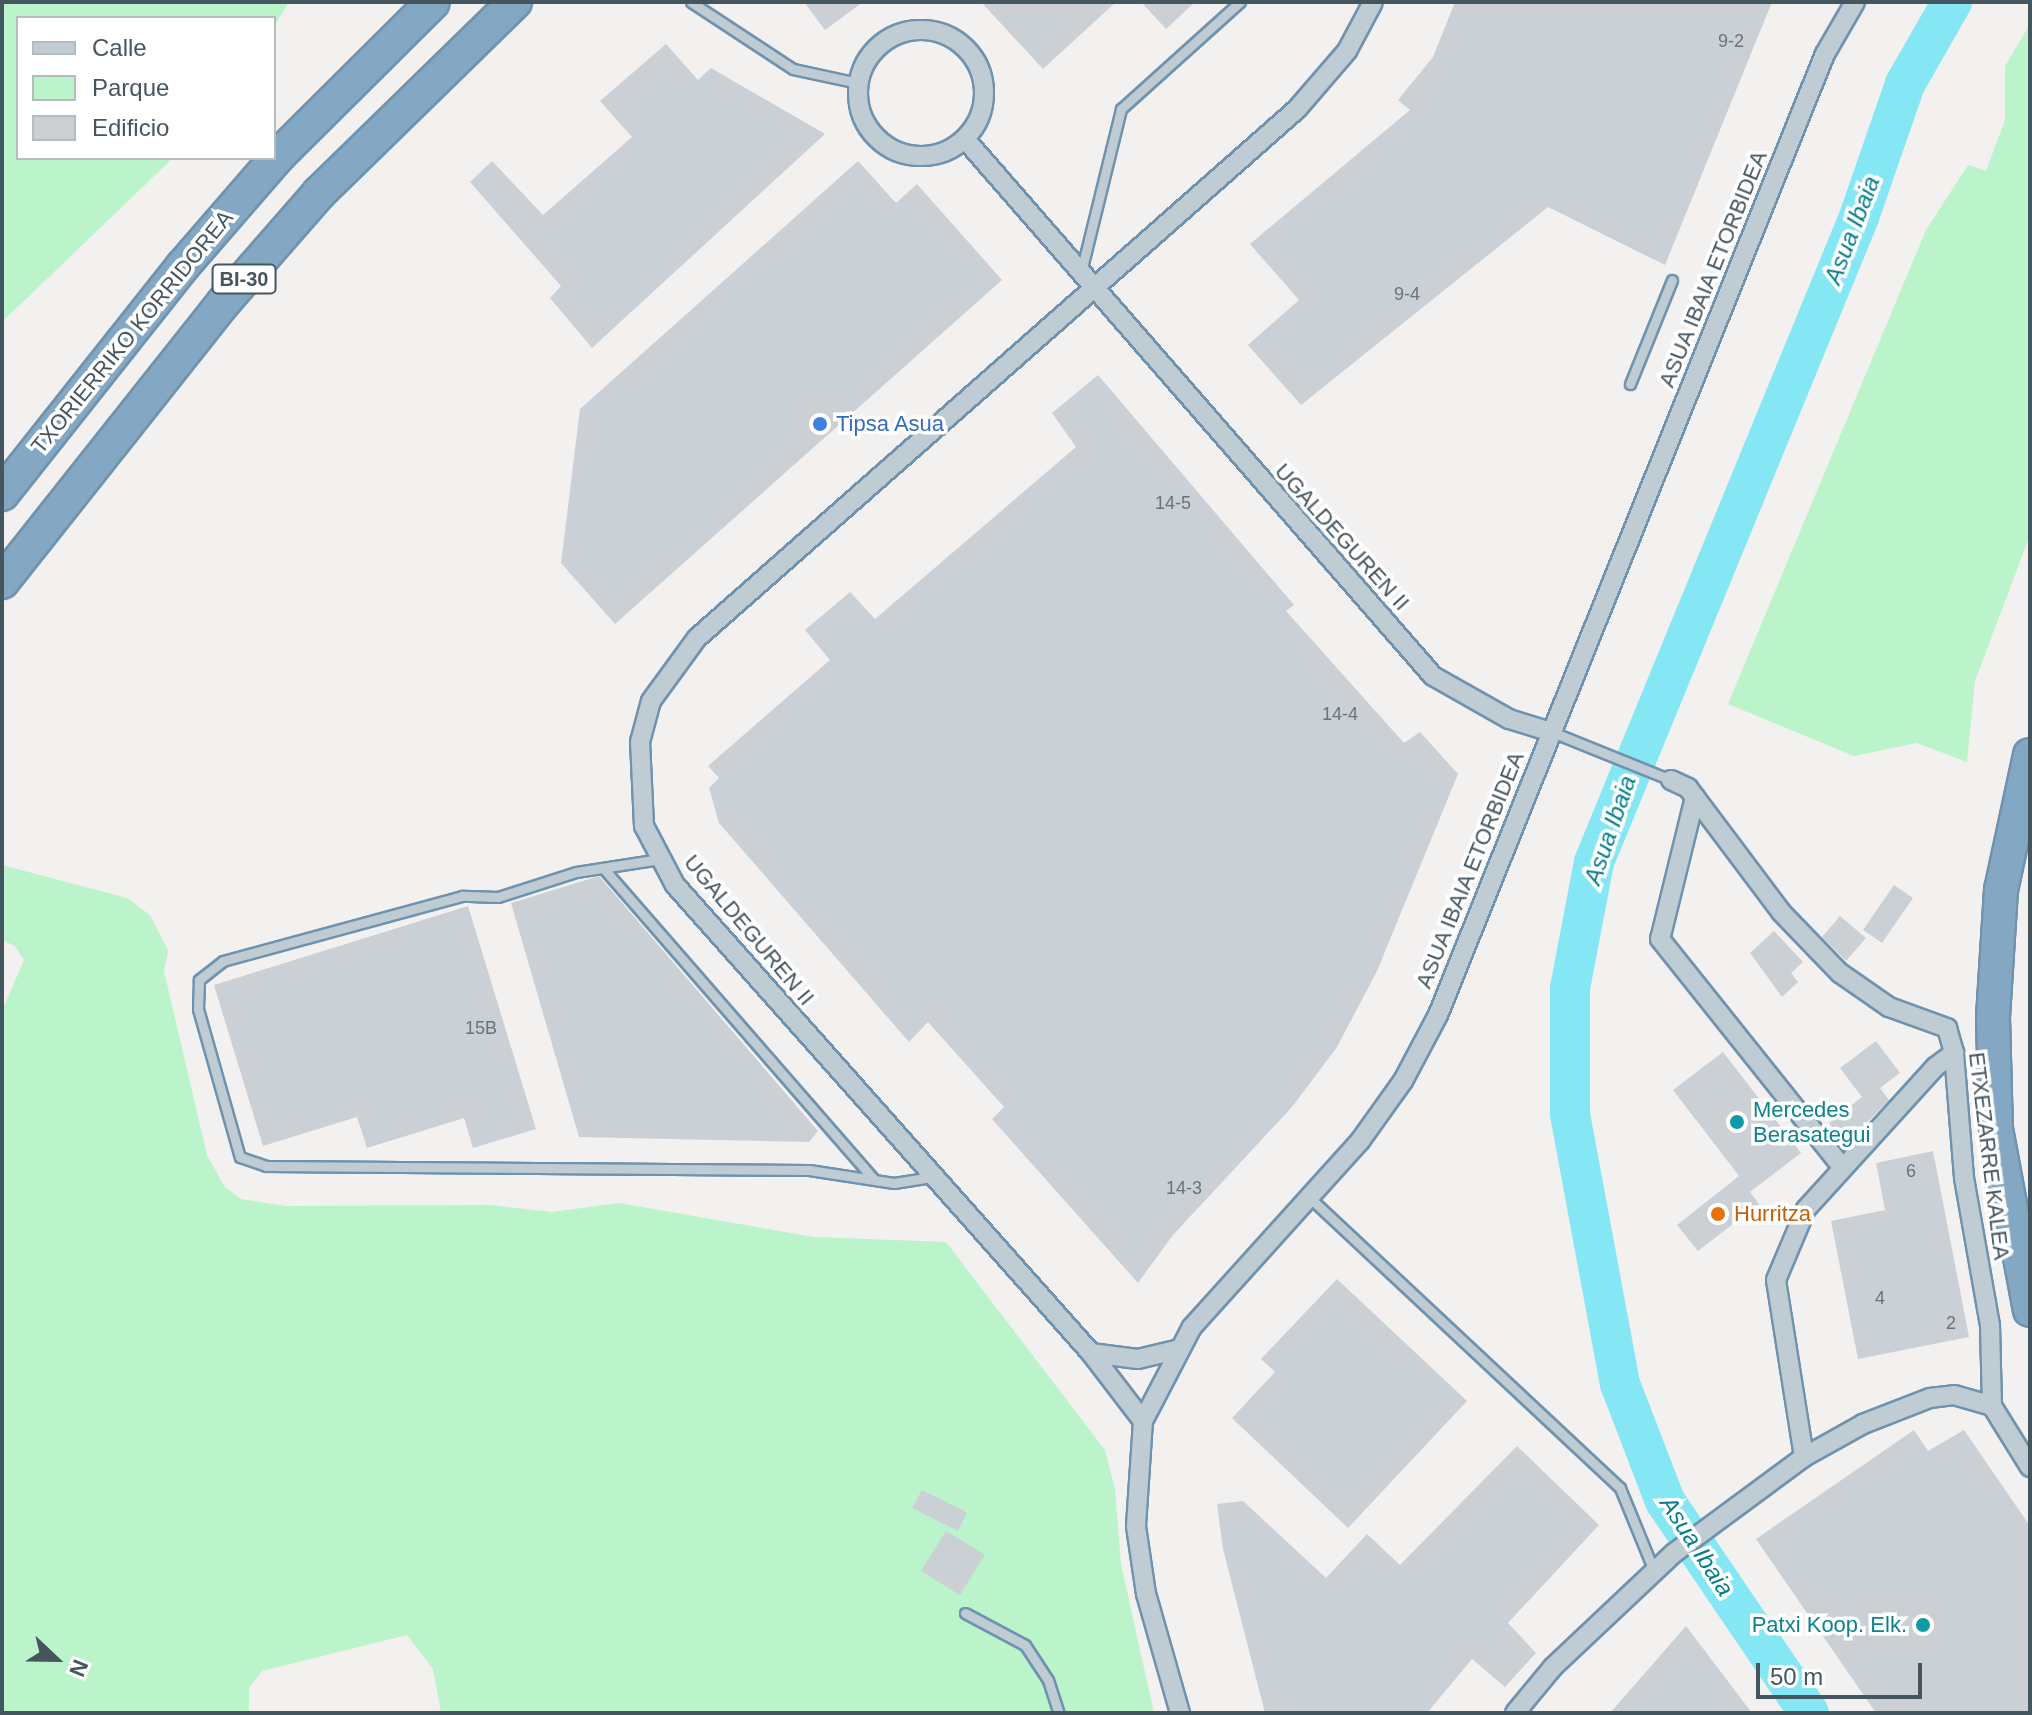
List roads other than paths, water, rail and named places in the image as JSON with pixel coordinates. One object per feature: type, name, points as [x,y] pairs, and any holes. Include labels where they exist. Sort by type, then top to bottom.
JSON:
[{"type":"highway","name":"TXORIERRIKO KORRIDOREA","points":[[276,158],[433,2]]},
{"type":"highway","name":"BI-30","points":[[2,582],[224,302],[319,193],[515,2]]},
{"type":"highway","name":"TXORIERRIKO KORRIDOREA","points":[[2,494],[182,267],[275,160]]},
{"type":"highway","points":[[2030,755],[2001,890],[1993,1018],[1996,1129],[2030,1310]]},
{"type":"street","name":"UGALDEGUREN II","points":[[1143,1421],[1091,1353],[675,885],[644,826],[637,764],[651,701],[670,669],[697,638],[1093,292],[1326,80],[1373,2]]},
{"type":"street","name":"ASUA IBAIA ETORBIDEA","points":[[1180,1713],[1146,1594],[1136,1526],[1143,1421],[1192,1327],[1360,1141],[1403,1081],[1438,1015],[1825,54],[1855,2]]},
{"type":"street","points":[[919,29],[940,32],[960,42],[983,78],[978,121],[965,139],[930,156],[892,150],[864,122],[858,83],[865,63],[888,40],[919,29]]},
{"type":"street","name":"UGALDEGUREN II","points":[[965,139],[1093,292],[1433,676],[1509,719],[1551,732]]},
{"type":"street","name":"ETXEZARRE KALEA","points":[[1671,780],[1695,797],[1818,953],[1889,1007],[1947,1028],[1954,1053],[1964,1178],[1990,1325],[1992,1406]]},
{"type":"street","points":[[1695,797],[1660,939],[1843,1168]]},
{"type":"street","points":[[1804,1457],[1776,1280],[1806,1209],[1935,1067],[1954,1053]]},
{"type":"street","points":[[1091,1353],[1138,1359],[1180,1349]]},
{"type":"street","points":[[1515,1713],[1553,1667],[1674,1553],[1804,1457],[1863,1424],[1930,1398],[1954,1395],[1992,1406],[2030,1467]]},
{"type":"lane","points":[[691,2],[793,69],[858,83]]},
{"type":"lane","points":[[1080,275],[1121,109],[1240,2]]},
{"type":"lane","points":[[1630,384],[1672,280]]},
{"type":"lane","name":"UGALDEGUREN II","points":[[1551,732],[1671,780]]},
{"type":"lane","points":[[660,859],[604,869],[498,897],[462,896],[223,961],[199,980],[198,1009],[240,1157],[266,1166],[480,1171],[640,1166],[809,1170],[894,1183],[932,1177]]},
{"type":"lane","points":[[604,869],[873,1178]]},
{"type":"lane","points":[[1308,1196],[1620,1488],[1654,1571]]},
{"type":"lane","points":[[965,1613],[1025,1645],[1048,1680],[1059,1713]]},
{"type":"waterway","name":"Asua Ibaia","points":[[1809,1713],[1665,1501],[1620,1384],[1570,1114],[1570,988],[1594,862],[1859,217],[1905,84],[1952,2]]},
{"type":"place","name":"Tipsa Asua","points":[[820,424]]},
{"type":"place","name":"Mercedes Berasategui","points":[[1737,1122]]},
{"type":"place","name":"Hurritza","points":[[1718,1214]]},
{"type":"place","name":"Patxi Koop. Elk.","points":[[1923,1625]]}]
